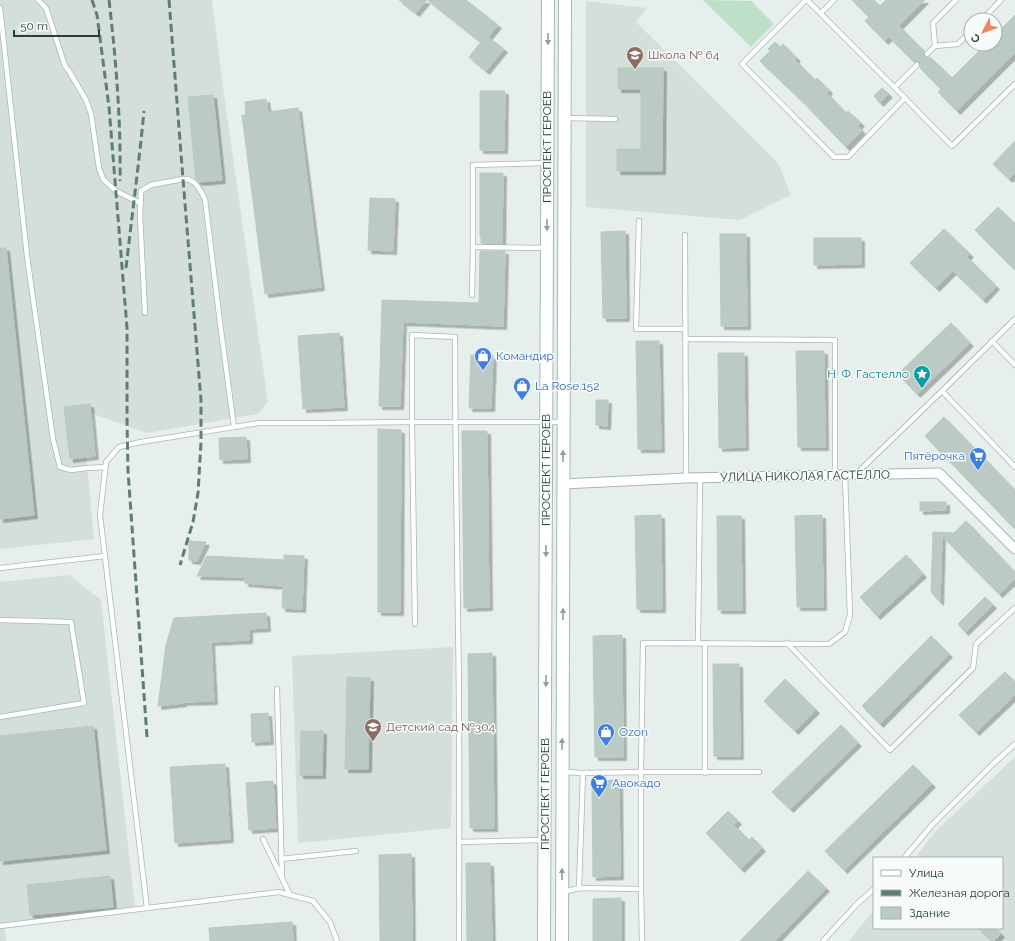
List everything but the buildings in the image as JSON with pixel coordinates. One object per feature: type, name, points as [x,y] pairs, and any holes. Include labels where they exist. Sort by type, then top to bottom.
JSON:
[{"type":"main road","name":"ПРОСПЕКТ ГЕРОЕВ","points":[[544,941],[548,0]]},
{"type":"main road","name":"ПРОСПЕКТ ГЕРОЕВ","points":[[562,941],[565,0]]},
{"type":"street","name":"УЛИЦА НИКОЛАЯ ГАСТЕЛЛО","points":[[563,484],[686,478],[940,473],[1014,547]]},
{"type":"lane","points":[[38,0],[46,8],[65,66],[86,100],[92,114],[99,168],[103,178],[116,191],[140,203]]},
{"type":"lane","points":[[905,98],[848,157],[834,157],[742,64],[807,0],[821,13],[905,98],[952,146],[1015,84]]},
{"type":"lane","points":[[821,13],[834,0]]},
{"type":"lane","points":[[935,46],[933,23],[956,0]]},
{"type":"lane","points":[[990,12],[1001,0]]},
{"type":"lane","points":[[0,8],[28,256],[53,438],[60,467],[72,470],[105,467]]},
{"type":"lane","points":[[927,54],[935,46],[958,44],[963,39]]},
{"type":"lane","points":[[895,88],[917,65]]},
{"type":"lane","points":[[565,118],[615,119]]},
{"type":"lane","points":[[472,295],[473,165],[547,163]]},
{"type":"lane","points":[[145,313],[140,216],[141,191],[151,185],[188,179],[197,185],[206,199],[219,315],[234,427]]},
{"type":"lane","points":[[639,221],[636,329],[686,329]]},
{"type":"lane","points":[[685,234],[686,478]]},
{"type":"lane","points":[[473,247],[547,248]]},
{"type":"lane","points":[[856,474],[1015,319]]},
{"type":"lane","points":[[415,624],[412,335],[455,337],[459,941]]},
{"type":"lane","points":[[686,339],[835,340],[835,475]]},
{"type":"lane","points":[[992,341],[1015,365]]},
{"type":"lane","points":[[942,391],[1015,467]]},
{"type":"lane","points":[[147,908],[100,515],[106,462],[118,447],[259,423],[563,422]]},
{"type":"lane","points":[[642,941],[643,643],[829,644],[845,632],[850,616],[845,475]]},
{"type":"lane","points":[[698,643],[700,478]]},
{"type":"lane","points":[[0,568],[105,556]]},
{"type":"lane","points":[[787,643],[890,750],[973,668],[976,644],[1015,608]]},
{"type":"lane","points":[[0,620],[72,622],[84,703],[0,717]]},
{"type":"lane","points":[[705,643],[705,772]]},
{"type":"lane","points":[[277,689],[282,878]]},
{"type":"lane","points":[[905,857],[932,825],[1015,744]]},
{"type":"lane","points":[[562,772],[759,772]]},
{"type":"lane","points":[[579,888],[583,773]]},
{"type":"lane","points":[[262,839],[290,895]]},
{"type":"lane","points":[[459,842],[545,840]]},
{"type":"lane","points":[[281,858],[356,851]]},
{"type":"lane","points":[[562,892],[579,888],[641,889]]},
{"type":"lane","points":[[823,941],[857,904],[873,890]]},
{"type":"lane","points":[[0,926],[279,892],[313,900],[330,922],[337,941]]},
{"type":"shaded area","points":[[0,0],[212,0],[268,402],[258,414],[147,433],[82,410],[94,539],[0,549]]},
{"type":"shaded area","name":"Школа № 64","points":[[586,1],[647,8],[636,22],[778,163],[791,195],[740,220],[586,207]]},
{"type":"shaded area","points":[[69,575],[101,600],[135,908],[4,924],[6,941],[0,941],[0,582]]},
{"type":"shaded area","name":"Детский сад №304","points":[[453,647],[451,828],[298,843],[292,656]]},
{"type":"shaded area","points":[[1015,757],[1015,941],[849,941],[873,911],[873,929],[1003,929],[1003,857],[916,857],[936,831]]},
{"type":"green space","points":[[703,0],[751,1],[774,24],[751,47]]},
{"type":"railway","points":[[92,0],[97,15],[109,107],[127,328],[128,471],[147,737]]},
{"type":"railway","points":[[109,0],[118,90],[120,181]]},
{"type":"railway","points":[[169,0],[201,400],[201,442],[198,493],[193,522],[180,565]]},
{"type":"railway","points":[[126,268],[144,111]]},
{"type":"place","name":"Школа № 64","points":[[635,70]]},
{"type":"place","name":"Командир","points":[[483,371]]},
{"type":"place","name":"Н. Ф. Гастелло","points":[[922,389]]},
{"type":"place","name":"La Rose.152","points":[[522,401]]},
{"type":"place","name":"Пятёрочка","points":[[978,471]]},
{"type":"place","name":"Детский сад №304","points":[[373,742]]},
{"type":"place","name":"Ozon","points":[[606,747]]},
{"type":"place","name":"Авокадо","points":[[599,798]]}]
